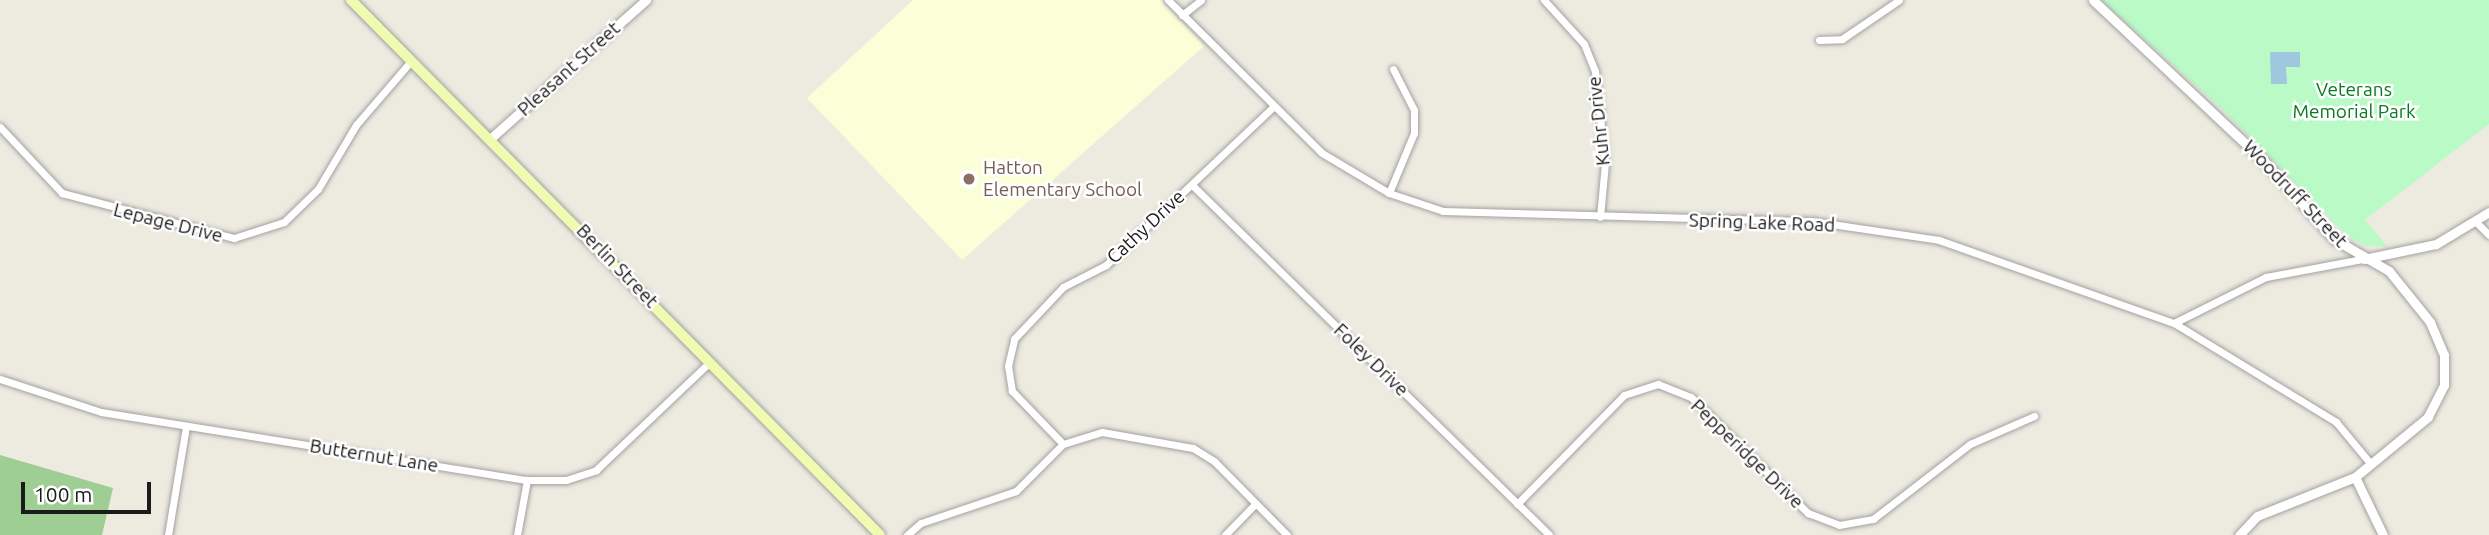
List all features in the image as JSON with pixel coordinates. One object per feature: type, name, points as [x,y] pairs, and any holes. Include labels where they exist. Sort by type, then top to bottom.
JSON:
[{"type":"main road","name":"Berlin Street","points":[[351,0],[491,138],[880,535]]},
{"type":"street","name":"Pleasant Street","points":[[491,138],[646,0]]},
{"type":"street","name":"Spring Lake Road","points":[[1168,0],[1322,153],[1389,193],[1443,211],[1811,221],[1939,240],[2174,323],[2336,422],[2370,463]]},
{"type":"street","points":[[1182,15],[1200,0]]},
{"type":"street","name":"Kuhr Drive","points":[[1544,0],[1584,44],[1595,71],[1605,163],[1600,217]]},
{"type":"street","points":[[1819,40],[1842,39],[1899,0]]},
{"type":"street","name":"Woodruff Street","points":[[2092,0],[2255,152],[2334,239],[2362,259],[2389,271],[2430,322],[2444,355],[2444,385],[2428,417],[2355,477]]},
{"type":"street","name":"Lepage Drive","points":[[0,127],[62,193],[234,238],[284,222],[318,189],[356,125],[411,61]]},
{"type":"street","points":[[1389,193],[1414,133],[1414,110],[1393,69]]},
{"type":"street","name":"Cathy Drive","points":[[1063,444],[1012,391],[1008,366],[1014,339],[1063,286],[1106,265],[1273,107]]},
{"type":"street","name":"Foley Drive","points":[[1192,184],[1549,535]]},
{"type":"street","points":[[2174,323],[2266,277],[2436,244],[2477,223],[2489,212]]},
{"type":"street","points":[[2477,223],[2489,235]]},
{"type":"street","name":"Butternut Lane","points":[[0,379],[102,412],[527,480],[566,480],[596,470],[710,362]]},
{"type":"street","name":"Pepperidge Drive","points":[[1517,504],[1624,395],[1658,384],[1691,397],[1808,513],[1839,525],[1873,519],[1970,444],[2034,416]]},
{"type":"street","points":[[168,535],[186,426]]},
{"type":"street","points":[[907,535],[921,523],[1016,491],[1063,444],[1102,432],[1193,448],[1287,535]]},
{"type":"street","points":[[2239,535],[2258,516],[2355,477],[2383,535]]},
{"type":"street","points":[[517,535],[527,480]]},
{"type":"street","points":[[1224,535],[1255,504]]},
{"type":"shaded area","name":"Hatton Elementary School","points":[[913,0],[1160,0],[1204,46],[962,260],[807,98]]},
{"type":"green space","name":"Veterans Memorial Park","points":[[2101,0],[2489,0],[2489,124],[2365,220],[2387,246],[2366,246],[2347,236],[2223,110]]},
{"type":"green space","points":[[0,455],[113,488],[102,535],[0,535]]},
{"type":"water","points":[[2270,52],[2300,52],[2300,67],[2286,67],[2287,84],[2271,84]]},
{"type":"place","name":"Hatton Elementary School","points":[[969,179]]}]
